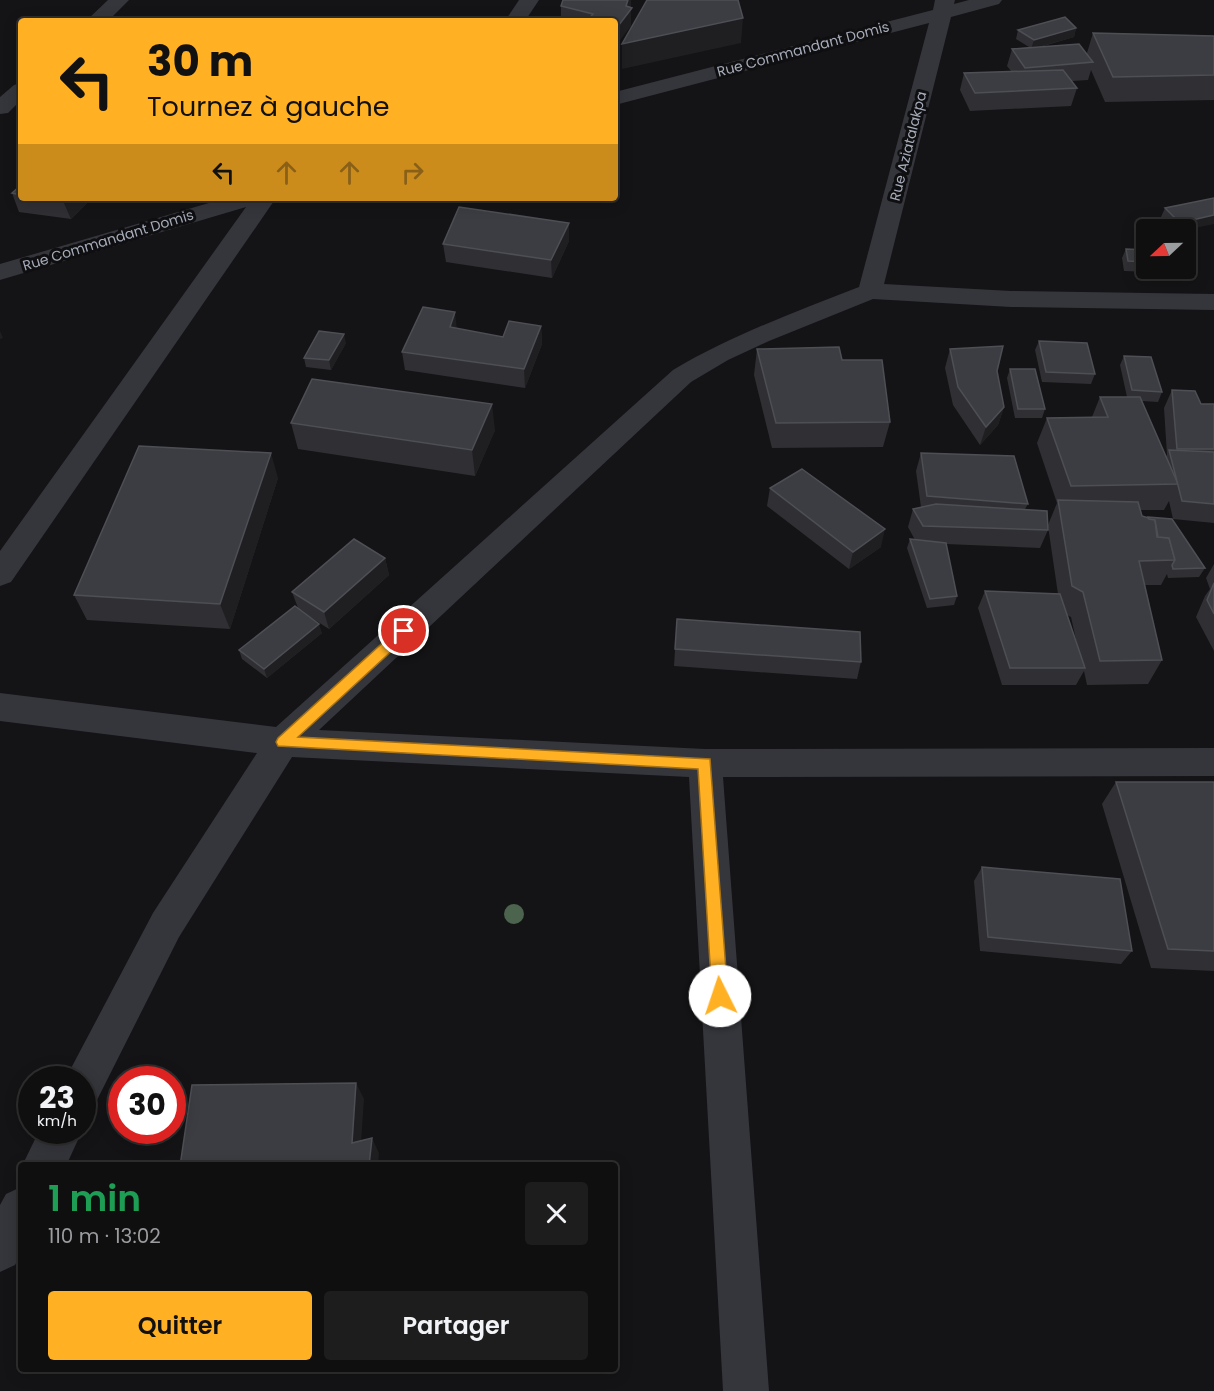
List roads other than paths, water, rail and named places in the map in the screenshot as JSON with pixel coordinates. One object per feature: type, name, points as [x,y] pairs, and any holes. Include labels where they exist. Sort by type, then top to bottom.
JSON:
[{"type":"street","points":[[99,18],[119,0]]},
{"type":"street","points":[[518,18],[529,0]]},
{"type":"street","name":"Rue Commandant Domis","points":[[618,98],[943,6],[992,0]]},
{"type":"street","name":"Rue Aziatalakpa","points":[[870,291],[943,6]]},
{"type":"street","points":[[0,108],[18,92]]},
{"type":"street","name":"Rue Commandant Domis","points":[[0,272],[241,201]]},
{"type":"street","points":[[0,574],[262,201]]},
{"type":"street","points":[[93,1066],[166,925],[283,742],[681,376],[719,354],[760,335],[870,291],[1011,298],[1214,302]]},
{"type":"street","points":[[0,707],[283,742],[705,763],[1214,762]]},
{"type":"street","points":[[705,763],[746,1391]]},
{"type":"street","points":[[45,1162],[54,1144]]},
{"type":"street","points":[[0,1250],[18,1215]]}]
